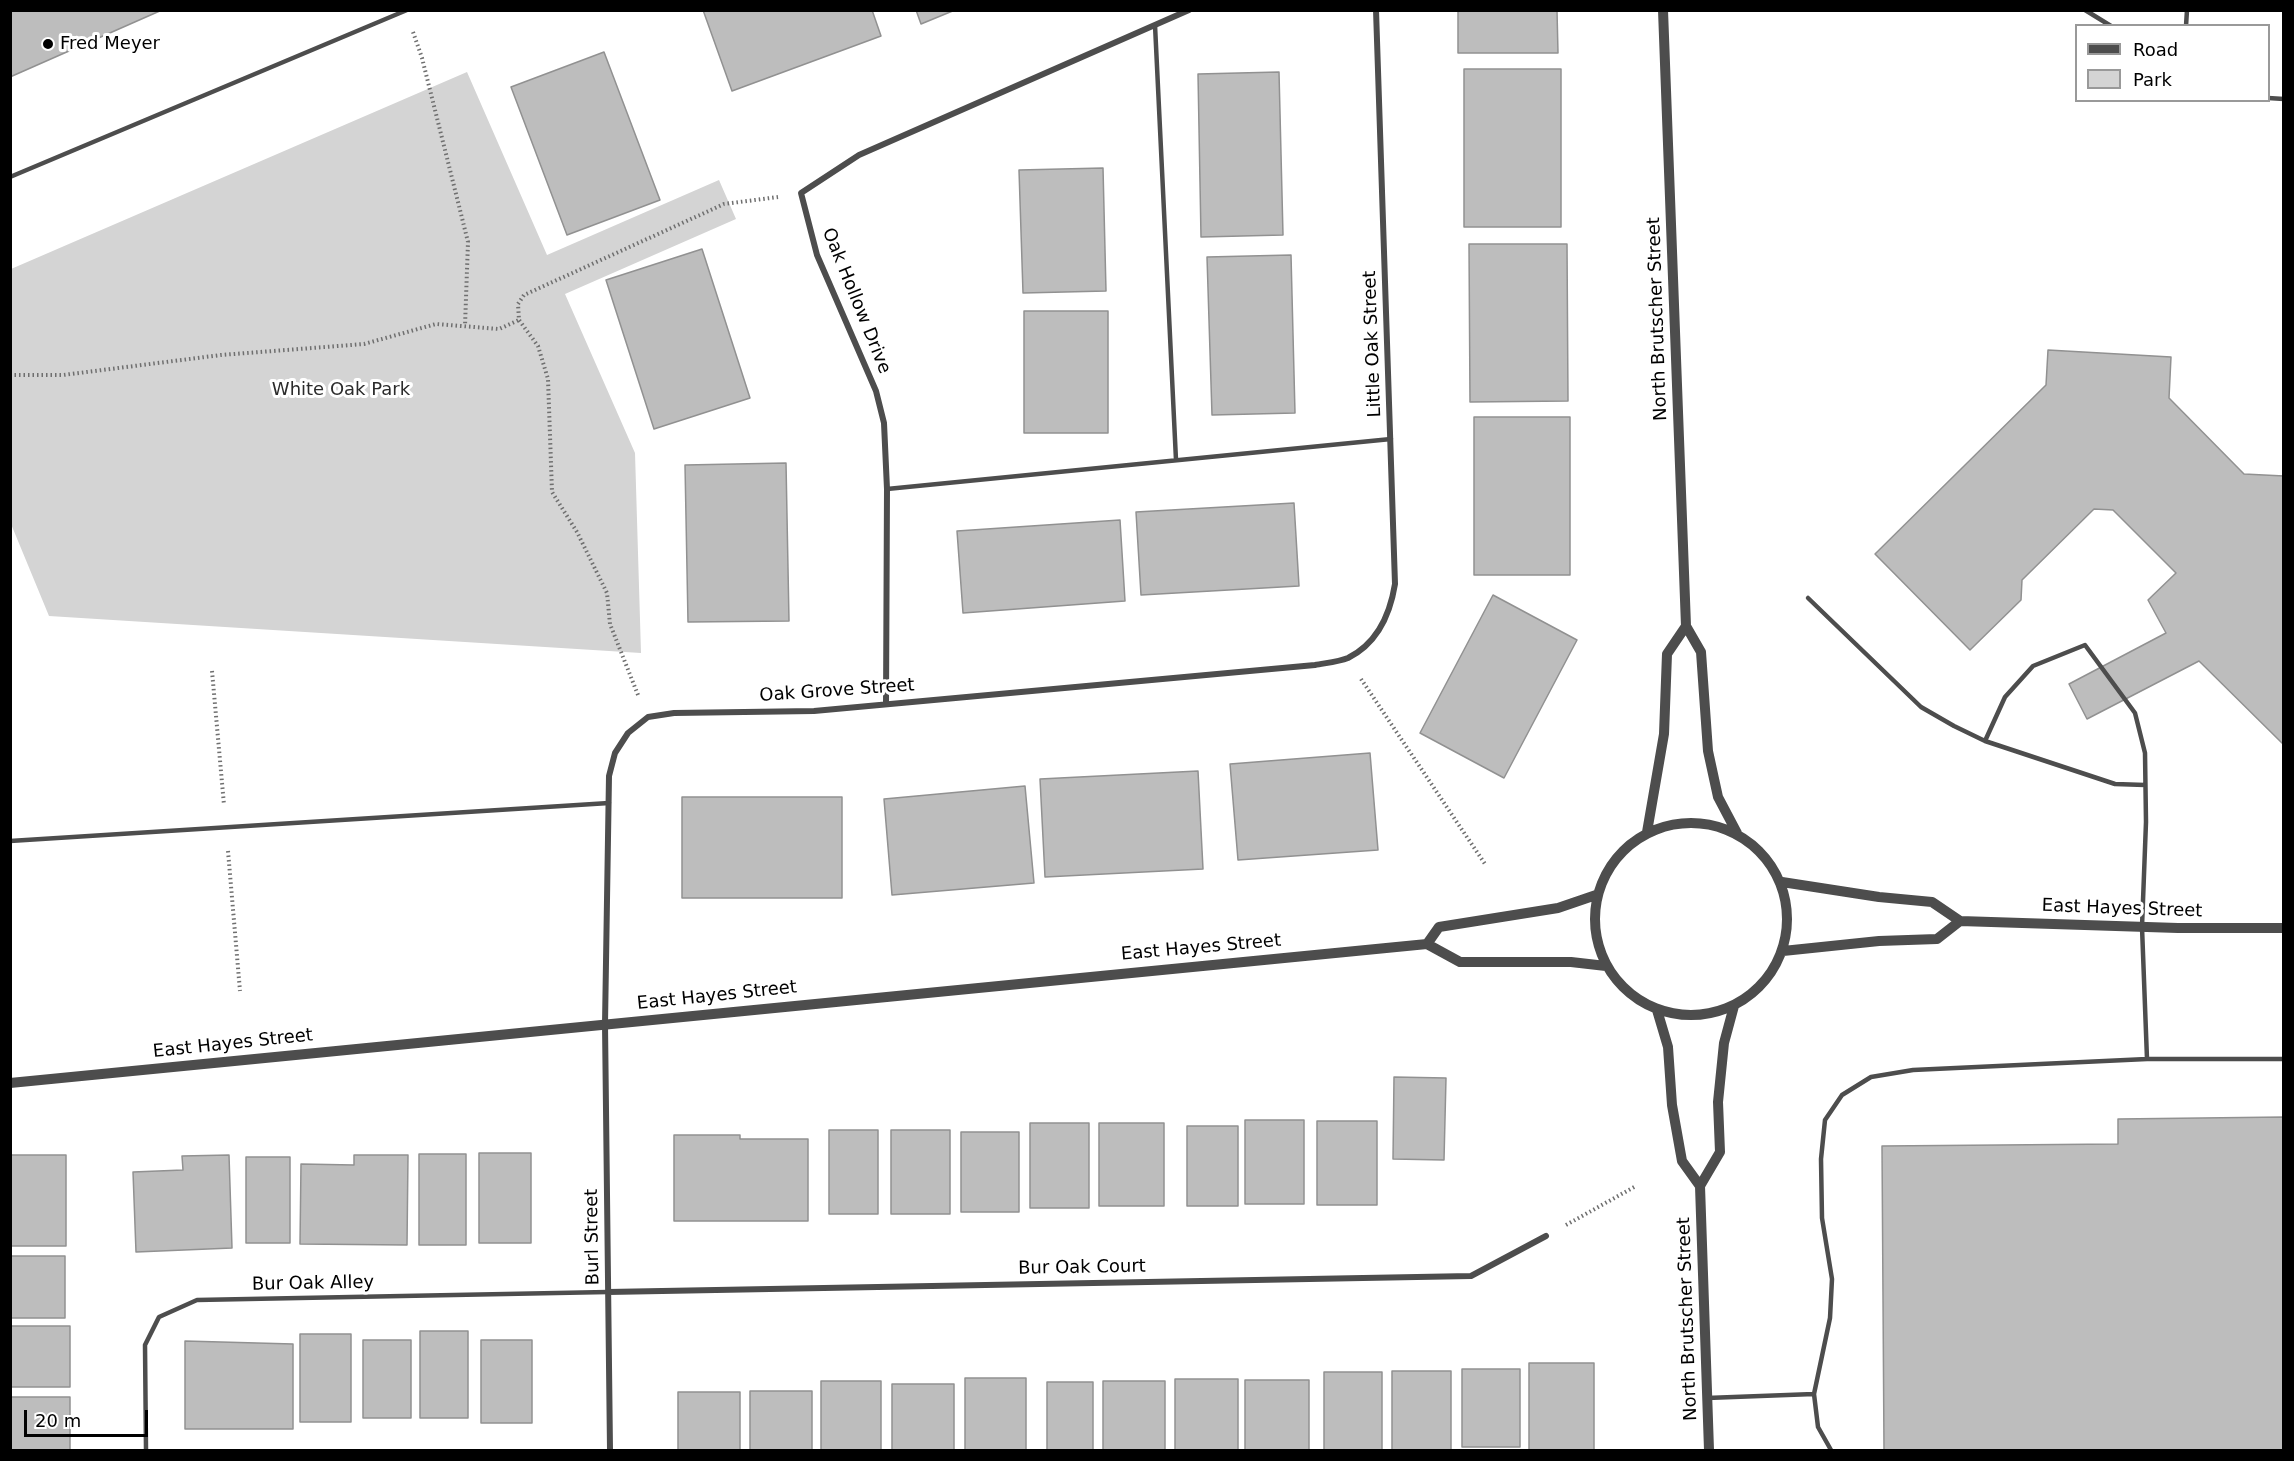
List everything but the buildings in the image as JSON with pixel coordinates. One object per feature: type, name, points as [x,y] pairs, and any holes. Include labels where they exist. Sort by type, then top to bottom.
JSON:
[{"type":"street","points":[[801,193],[859,155],[1189,10]]},
{"type":"street","name":"Little Oak Street","points":[[1347,658],[1375,638],[1390,611],[1395,584],[1376,10]]},
{"type":"street","name":"North Brutscher Street","points":[[1663,10],[1686,626],[1701,652],[1708,750],[1718,797],[1737,832]]},
{"type":"street","name":"Oak Hollow Drive","points":[[801,193],[818,255],[876,391],[884,423],[886,704]]},
{"type":"street","points":[[1647,832],[1664,734],[1666,654],[1686,626]]},
{"type":"street","name":"Oak Grove Street","points":[[648,717],[674,713],[814,711],[1315,665],[1347,658]]},
{"type":"street","points":[[605,1024],[609,776],[615,753],[628,733],[648,717]]},
{"type":"street","points":[[1707,822],[1737,832],[1755,845],[1782,882],[1789,921],[1783,951],[1762,986],[1734,1006],[1710,1014],[1691,1015],[1657,1010],[1637,999],[1606,966],[1594,930],[1596,895],[1609,866],[1637,837],[1665,825],[1707,822]]},
{"type":"street","points":[[1782,882],[1879,897],[1932,902],[1960,921],[1936,939],[1879,941],[1783,951]]},
{"type":"street","points":[[1596,895],[1558,908],[1439,927],[1427,944],[1460,962],[1571,962],[1606,966]]},
{"type":"street","name":"East Hayes Street","points":[[1960,921],[2142,927],[2283,928]]},
{"type":"street","name":"East Hayes Street","points":[[10,1083],[1427,944]]},
{"type":"street","points":[[1657,1010],[1668,1047],[1672,1105],[1682,1161],[1700,1186],[1720,1152],[1718,1102],[1724,1043],[1734,1006]]},
{"type":"street","name":"Burl Street","points":[[605,1024],[610,1450]]},
{"type":"street","name":"North Brutscher Street","points":[[1700,1186],[1708,1450]]},
{"type":"street","name":"Bur Oak Court","points":[[608,1292],[1471,1276],[1546,1236]]},
{"type":"lane","points":[[2085,10],[2108,24]]},
{"type":"lane","points":[[10,177],[406,11]]},
{"type":"lane","points":[[1155,25],[1176,460]]},
{"type":"lane","points":[[886,489],[1391,439]]},
{"type":"lane","points":[[1808,598],[1920,707],[1985,741],[2115,784],[2145,785]]},
{"type":"lane","points":[[1985,741],[2005,698],[2033,666],[2085,645],[2135,713],[2145,753],[2142,927],[2147,1059]]},
{"type":"lane","points":[[10,841],[609,803]]},
{"type":"lane","points":[[1831,1450],[1818,1427],[1814,1394],[1830,1318],[1832,1279],[1822,1218],[1821,1159],[1825,1120],[1842,1095],[1871,1077],[1913,1070],[2147,1059],[2283,1059]]},
{"type":"lane","name":"Bur Oak Alley","points":[[146,1450],[145,1345],[159,1317],[197,1300],[608,1292]]},
{"type":"lane","points":[[1707,1398],[1814,1394]]},
{"type":"path","points":[[406,11],[422,58],[468,242],[465,327]]},
{"type":"path","points":[[648,717],[610,624],[607,593],[577,532],[552,492],[548,379],[538,346],[519,320],[518,304],[524,295],[724,204],[801,193]]},
{"type":"path","points":[[10,375],[63,375],[221,355],[363,344],[436,324],[499,328],[519,320]]},
{"type":"path","points":[[1347,658],[1485,864]]},
{"type":"path","points":[[1546,1236],[1636,1186]]},
{"type":"green space","name":"White Oak Park","points":[[467,72],[547,255],[719,180],[736,219],[565,294],[635,453],[641,653],[49,616],[11,524],[11,269]]},
{"type":"place","name":"Fred Meyer","points":[[48,44]]}]
